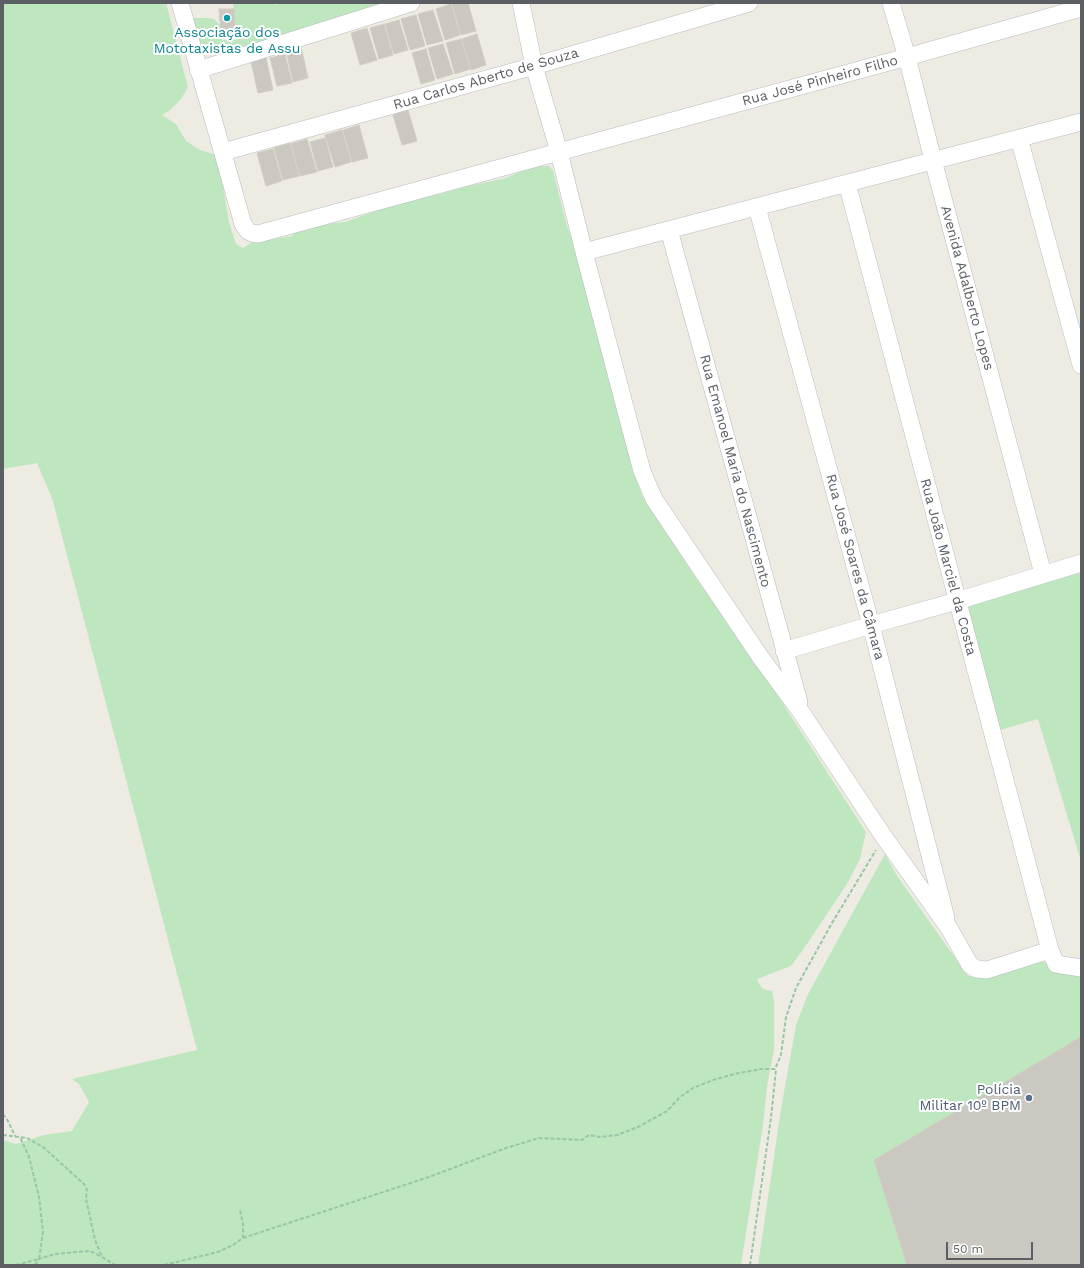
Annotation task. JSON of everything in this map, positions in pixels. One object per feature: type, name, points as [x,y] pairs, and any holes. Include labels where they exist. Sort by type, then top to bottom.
[{"type":"street","name":"Rua José Pinheiro Filho","points":[[180,3],[243,224],[248,231],[258,234],[1081,8]]},
{"type":"street","points":[[198,70],[411,3]]},
{"type":"street","points":[[521,3],[534,66],[559,152],[642,470],[654,499],[761,658],[801,712],[884,837],[949,928],[970,965],[977,969],[986,970],[1050,950],[1056,964],[1081,968]]},
{"type":"street","name":"Rua Carlos Aberto de Souza","points":[[223,152],[534,66],[749,3]]},
{"type":"street","name":"Avenida Adalberto Lopes","points":[[891,3],[907,57],[1043,574]]},
{"type":"street","points":[[584,252],[1081,122]]},
{"type":"street","points":[[1019,138],[1081,365]]},
{"type":"street","name":"Rua João Marciel da Costa","points":[[847,183],[1050,950]]},
{"type":"street","name":"Rua José Soares da Câmara","points":[[757,207],[871,625],[949,928]]},
{"type":"street","name":"Rua Emanoel Maria do Nascimento","points":[[669,230],[801,712]]},
{"type":"street","points":[[784,651],[957,601],[1081,563]]},
{"type":"path","points":[[750,1265],[777,1065],[781,1055],[786,1017],[796,988],[832,923],[884,837]]},
{"type":"path","points":[[164,1265],[218,1252],[233,1245],[242,1238],[429,1177],[506,1148],[539,1138],[582,1140],[589,1135],[600,1137],[617,1135],[638,1127],[667,1111],[680,1097],[693,1088],[734,1074],[761,1069],[775,1069],[777,1065]]},
{"type":"path","points":[[3,1114],[15,1136]]},
{"type":"path","points":[[3,1135],[27,1138],[43,1146],[84,1184],[87,1190],[86,1199],[90,1225],[102,1257]]},
{"type":"path","points":[[20,1137],[29,1157],[39,1197],[43,1232],[39,1259],[35,1265]]},
{"type":"path","points":[[240,1210],[243,1224],[242,1238]]},
{"type":"path","points":[[16,1265],[55,1254],[88,1251],[95,1253],[111,1264],[115,1265]]},
{"type":"green space","points":[[3,3],[166,3],[188,87],[181,99],[170,110],[162,115],[176,124],[186,141],[198,149],[216,155],[229,222],[236,244],[243,248],[253,242],[292,236],[295,231],[326,224],[345,222],[424,194],[440,194],[506,178],[534,166],[549,166],[553,171],[567,226],[582,267],[633,469],[642,496],[698,581],[763,673],[866,832],[860,859],[847,884],[791,966],[757,979],[763,989],[772,991],[774,1001],[774,1050],[767,1086],[763,1125],[741,1265],[3,1265],[3,1140],[16,1144],[44,1135],[72,1131],[89,1102],[79,1084],[72,1079],[197,1050],[52,498],[37,463],[3,469]]},
{"type":"green space","points":[[233,3],[274,3],[275,5],[280,3],[400,3],[218,54],[207,54],[200,51],[192,18],[214,19],[221,26],[222,40],[236,40]]},
{"type":"green space","points":[[1081,569],[1081,861],[1038,719],[1000,730],[967,605]]},
{"type":"green space","points":[[885,854],[897,876],[968,976],[983,977],[1028,966],[1041,961],[1052,966],[1081,974],[1081,1246],[959,1265],[758,1265],[781,1109],[796,1025],[808,994]]},
{"type":"building","points":[[468,3],[476,31],[461,35],[452,4]]},
{"type":"building","points":[[451,4],[460,35],[445,40],[436,9]]},
{"type":"building","name":"Associação dos Mototaxistas de Assu","points":[[219,9],[234,9],[236,36],[221,34]]},
{"type":"building","points":[[433,10],[443,41],[427,45],[418,14]]},
{"type":"building","points":[[416,15],[425,46],[410,50],[401,19]]},
{"type":"building","points":[[399,20],[408,50],[394,54],[385,24]]},
{"type":"building","points":[[384,24],[393,55],[379,59],[370,28]]},
{"type":"building","points":[[367,28],[377,60],[360,65],[351,33]]},
{"type":"building","points":[[477,34],[486,65],[471,70],[462,39]]},
{"type":"building","points":[[461,39],[470,69],[455,74],[446,43]]},
{"type":"building","points":[[443,44],[453,74],[437,79],[428,48]]},
{"type":"building","points":[[301,47],[308,78],[293,82],[286,50]]},
{"type":"building","points":[[426,49],[435,80],[421,84],[412,53]]},
{"type":"building","points":[[285,54],[292,83],[277,86],[270,58]]},
{"type":"building","points":[[266,58],[273,90],[258,93],[251,62]]},
{"type":"building","points":[[408,110],[417,141],[402,145],[393,115]]},
{"type":"building","points":[[359,125],[368,158],[352,162],[343,130]]},
{"type":"building","points":[[342,130],[351,162],[335,167],[325,135]]},
{"type":"building","points":[[325,138],[333,167],[318,171],[310,142]]},
{"type":"building","points":[[307,139],[317,172],[300,176],[291,144]]},
{"type":"building","points":[[290,143],[299,176],[283,180],[274,148]]},
{"type":"building","points":[[273,149],[282,181],[266,186],[257,153]]},
{"type":"building","name":"Polícia Militar 10º BPM","points":[[1081,1037],[1081,1265],[907,1265],[874,1160]]},
{"type":"place","name":"Associação dos Mototaxistas de Assu","points":[[227,18]]},
{"type":"place","name":"Polícia Militar 10º BPM","points":[[1029,1098]]}]
